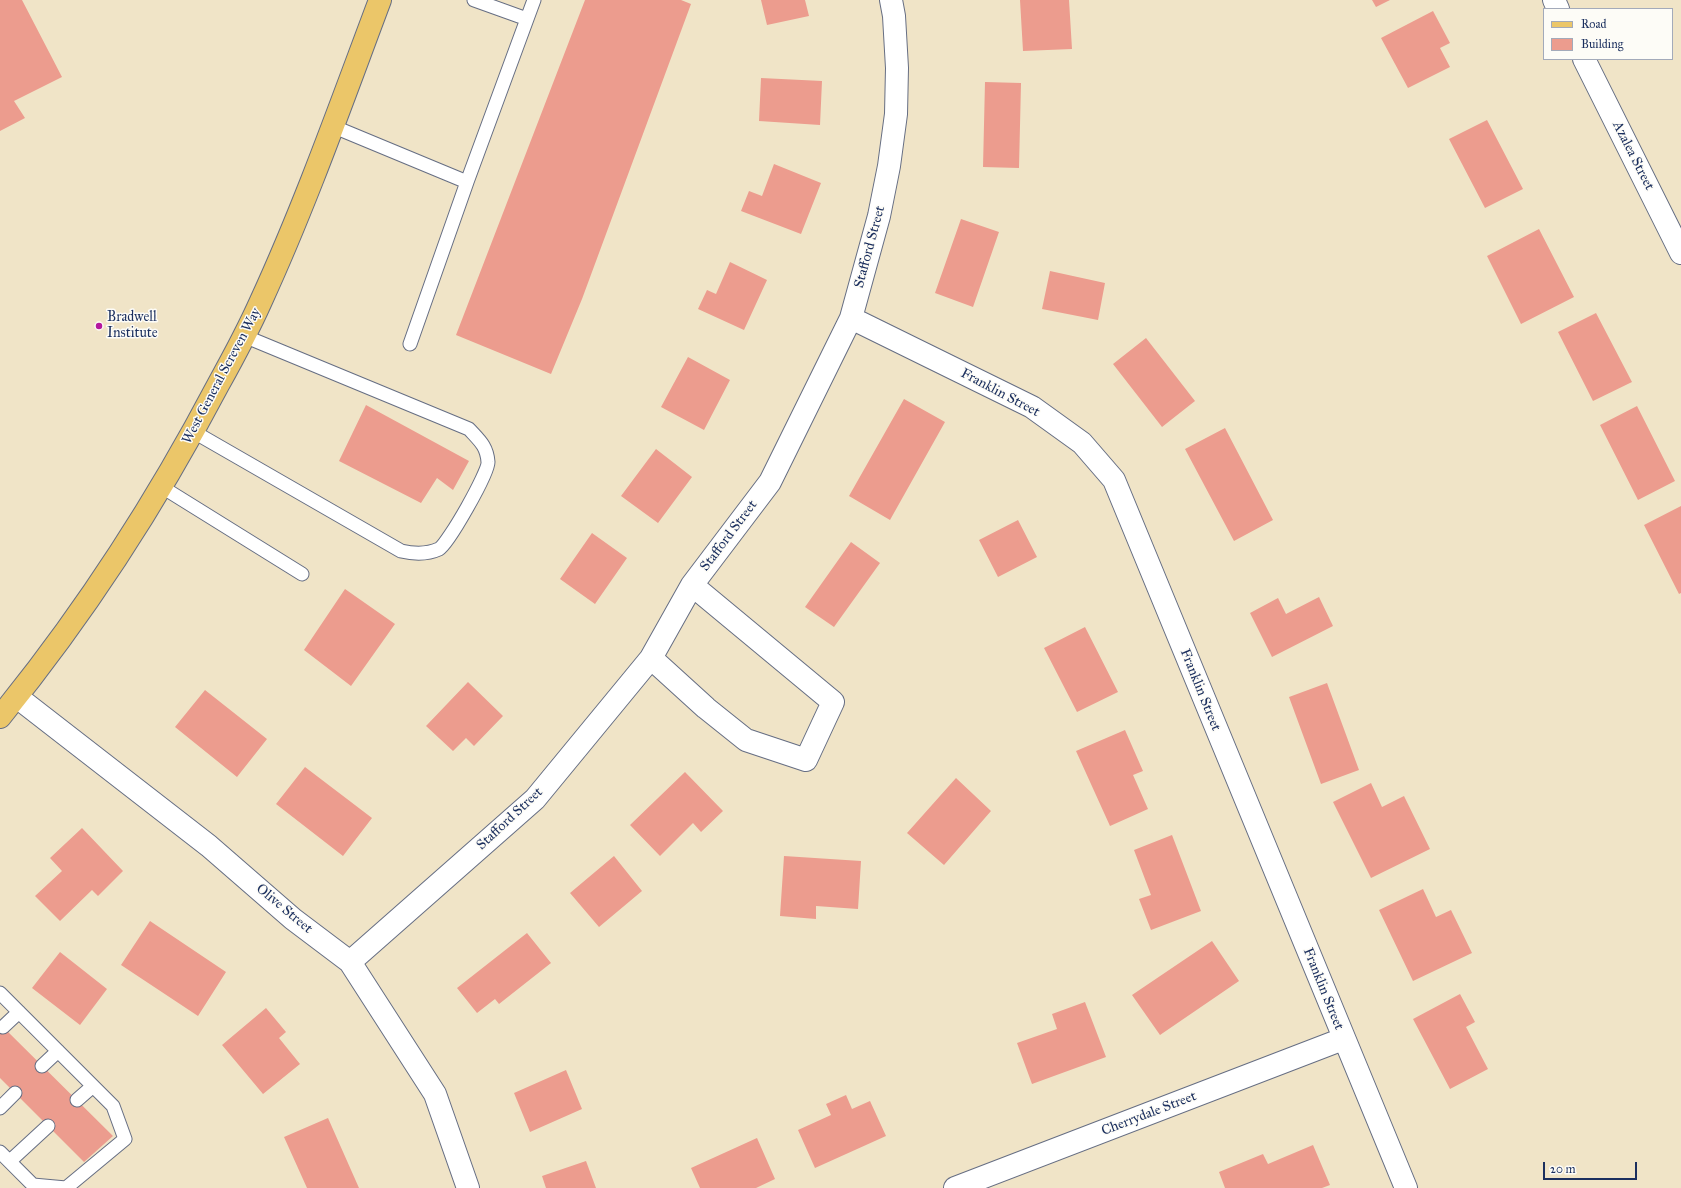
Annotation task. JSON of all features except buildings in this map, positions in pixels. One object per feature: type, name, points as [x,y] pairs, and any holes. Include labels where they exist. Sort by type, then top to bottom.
[{"type":"main road","name":"West General Screven Way","points":[[0,717],[17,697],[78,615],[124,547],[162,487],[194,432],[261,303],[287,242],[380,0]]},
{"type":"street","name":"Stafford Street","points":[[350,962],[535,798],[651,658],[692,585],[770,482],[851,318],[879,216],[890,166],[896,114],[897,68],[894,16],[891,0]]},
{"type":"street","name":"Azalea Street","points":[[1584,60],[1681,253]]},
{"type":"street","name":"Franklin Street","points":[[851,318],[1032,407],[1082,443],[1114,480],[1343,1039],[1406,1188]]},
{"type":"street","points":[[651,658],[706,708],[746,740],[806,760],[833,702],[692,585]]},
{"type":"street","name":"Olive Street","points":[[17,697],[209,846],[293,918],[350,962],[435,1094],[468,1188]]},
{"type":"street","name":"Cherrydale Street","points":[[955,1188],[1343,1039]]},
{"type":"lane","points":[[474,0],[527,20]]},
{"type":"lane","points":[[410,344],[534,0]]},
{"type":"lane","points":[[332,126],[468,182]]},
{"type":"lane","points":[[194,432],[401,551],[419,554],[440,548],[465,514],[488,464],[484,444],[469,429],[244,336]]},
{"type":"lane","points":[[162,487],[302,574]]},
{"type":"lane","points":[[0,993],[113,1106],[125,1139],[66,1188],[33,1186],[0,1152]]},
{"type":"lane","points":[[3,1027],[19,1012]]},
{"type":"lane","points":[[42,1066],[58,1051]]},
{"type":"lane","points":[[77,1100],[93,1086]]},
{"type":"lane","points":[[0,1108],[16,1093]]},
{"type":"lane","points":[[10,1162],[48,1126]]},
{"type":"place","name":"Bradwell Institute","points":[[99,326]]}]
